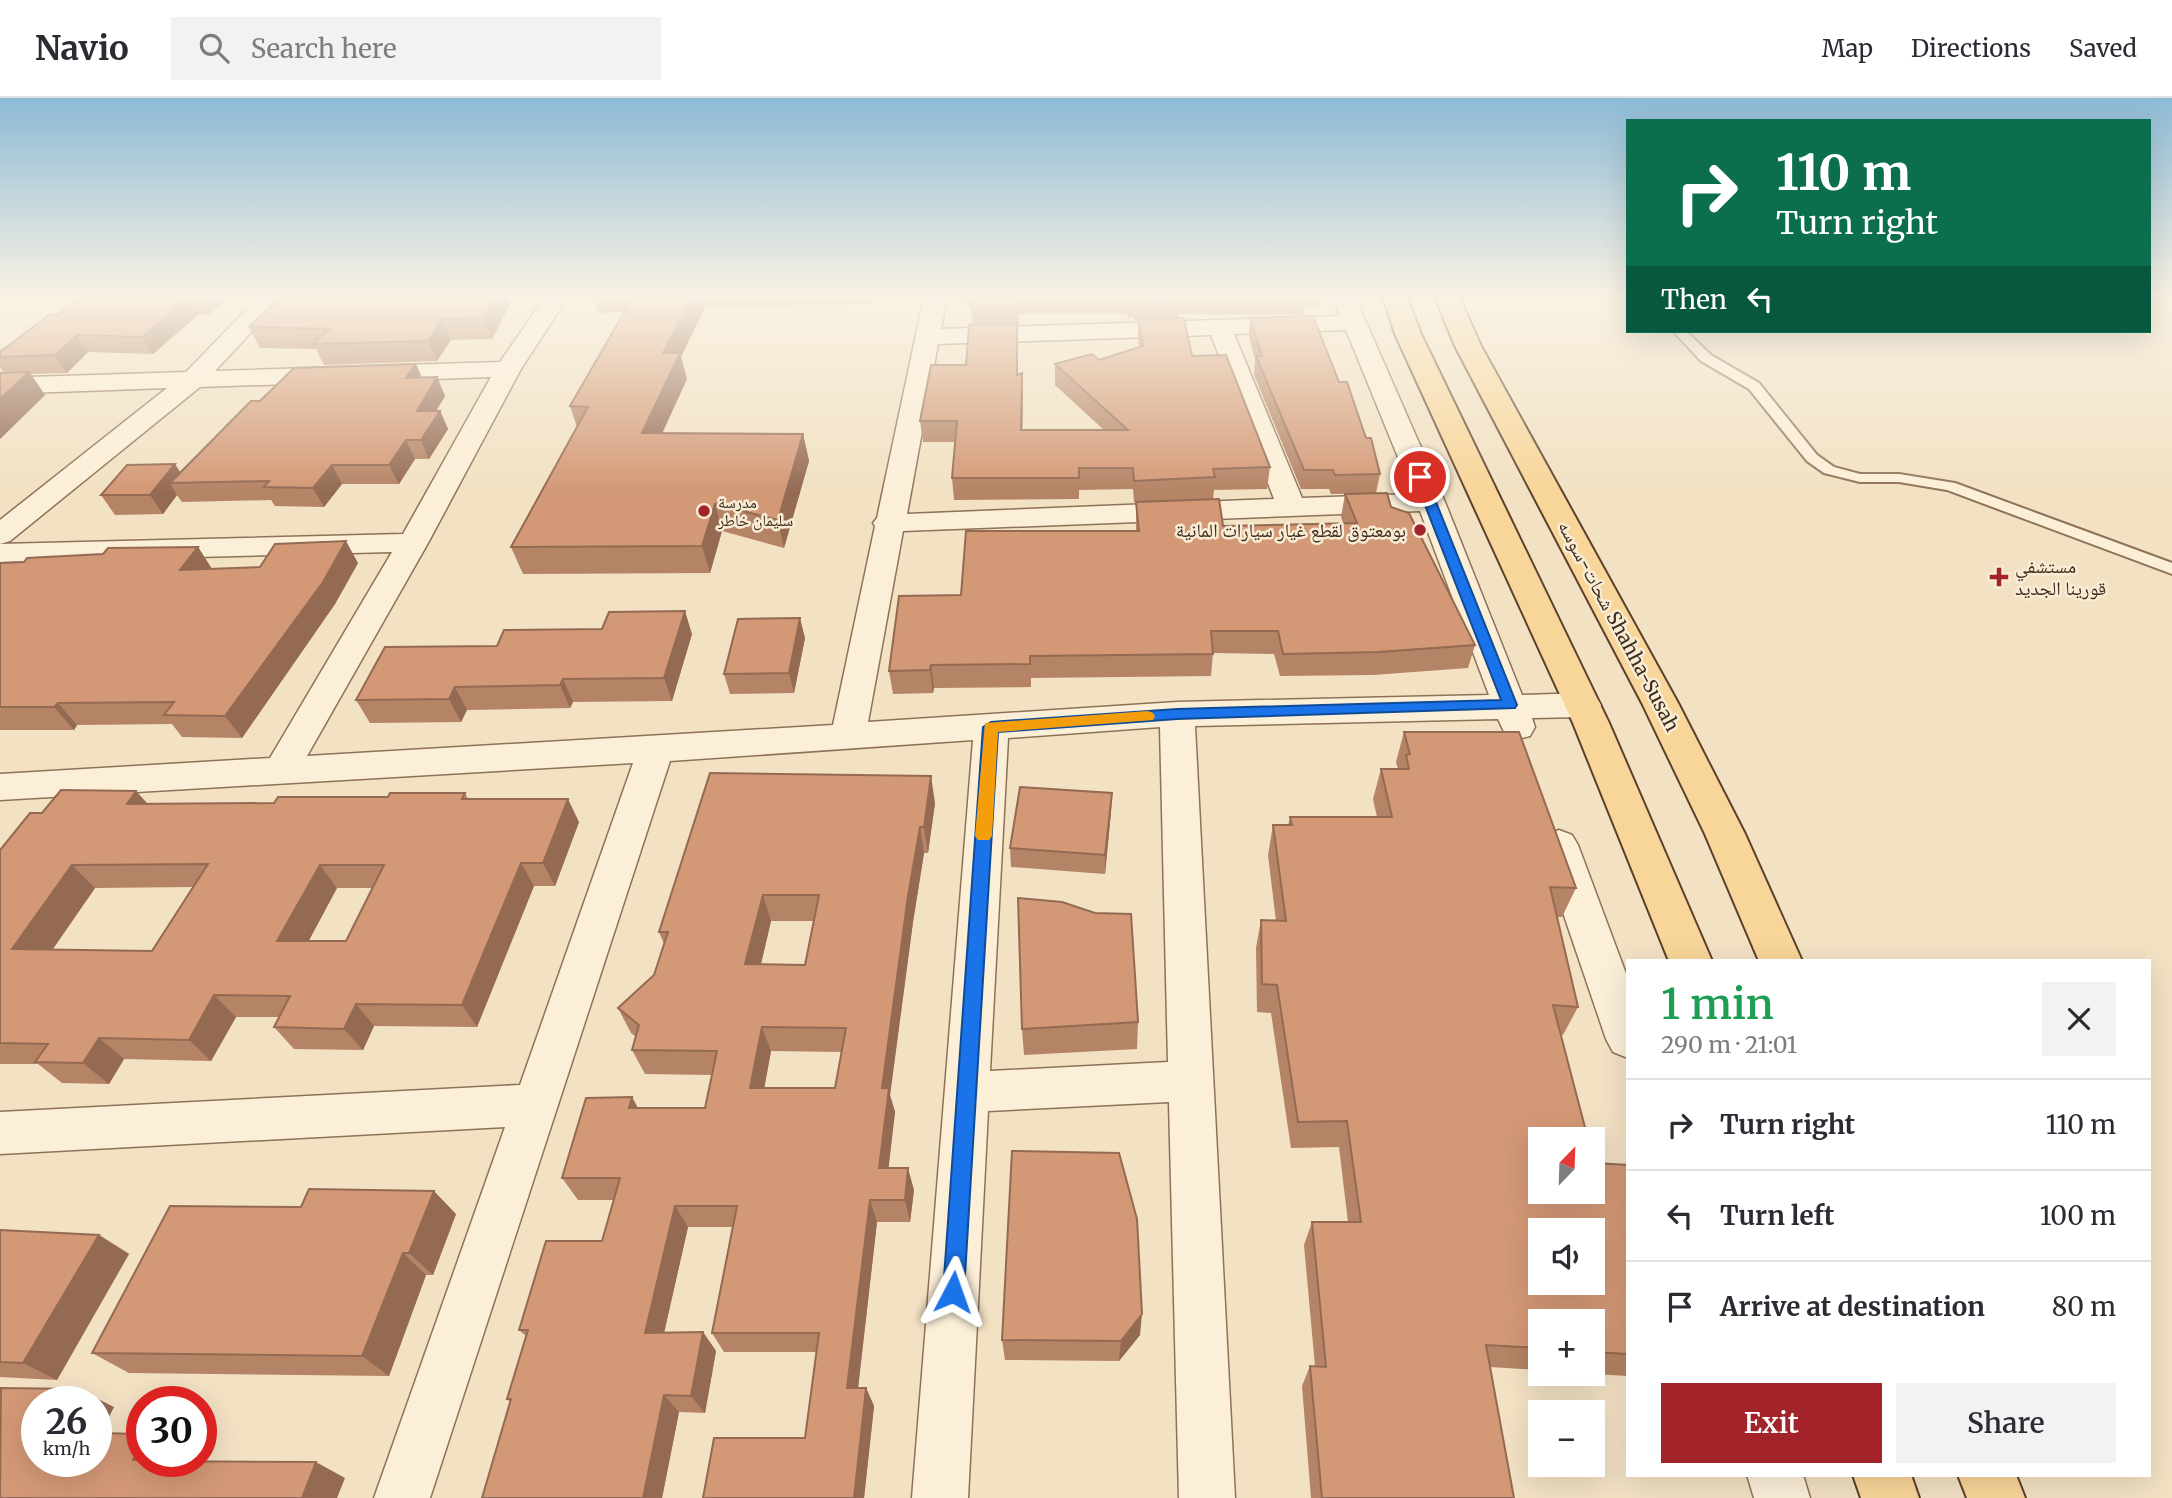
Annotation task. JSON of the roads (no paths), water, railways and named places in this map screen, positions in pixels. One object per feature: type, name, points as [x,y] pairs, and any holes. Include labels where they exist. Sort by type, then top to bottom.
[{"type":"main road","points":[[1421,362],[1584,705],[1648,848],[1690,959]]},
{"type":"main road","name":"شحات-سوسه Shahha-Susah","points":[[1477,362],[1660,703],[1725,834],[1780,959]]},
{"type":"main road","points":[[1883,1477],[1890,1498]]},
{"type":"main road","points":[[1988,1477],[1996,1498]]},
{"type":"street","points":[[0,535],[194,379],[210,362]]},
{"type":"street","points":[[280,772],[413,543],[512,362]]},
{"type":"street","points":[[848,737],[888,523],[923,362]]},
{"type":"street","points":[[1234,362],[1292,508]]},
{"type":"street","points":[[1371,362],[1431,502],[1528,756]]},
{"type":"street","points":[[0,386],[508,369]]},
{"type":"street","points":[[888,523],[1431,502]]},
{"type":"street","points":[[0,553],[413,543]]},
{"type":"street","points":[[0,787],[656,749],[1177,714],[1584,705]]},
{"type":"street","points":[[1177,714],[1207,1498]]},
{"type":"street","points":[[940,1498],[991,727]]},
{"type":"street","points":[[402,1498],[656,749]]},
{"type":"street","points":[[1551,821],[1626,1033]]},
{"type":"street","points":[[967,1092],[1192,1081]]},
{"type":"street","points":[[0,1133],[536,1105]]},
{"type":"street","points":[[1776,1477],[1782,1498]]},
{"type":"lane","points":[[1714,362],[1755,386],[1812,458],[1829,470],[1860,478],[1899,478],[1950,486],[2172,569]]},
{"type":"place","name":"مدرسة سليمان خاطر","points":[[704,511]]},
{"type":"place","name":"بومعتوق لقطع غيار سيارات المانية","points":[[1420,530]]},
{"type":"place","name":"مستشفي قورينا الجديد","points":[[1999,577]]}]
